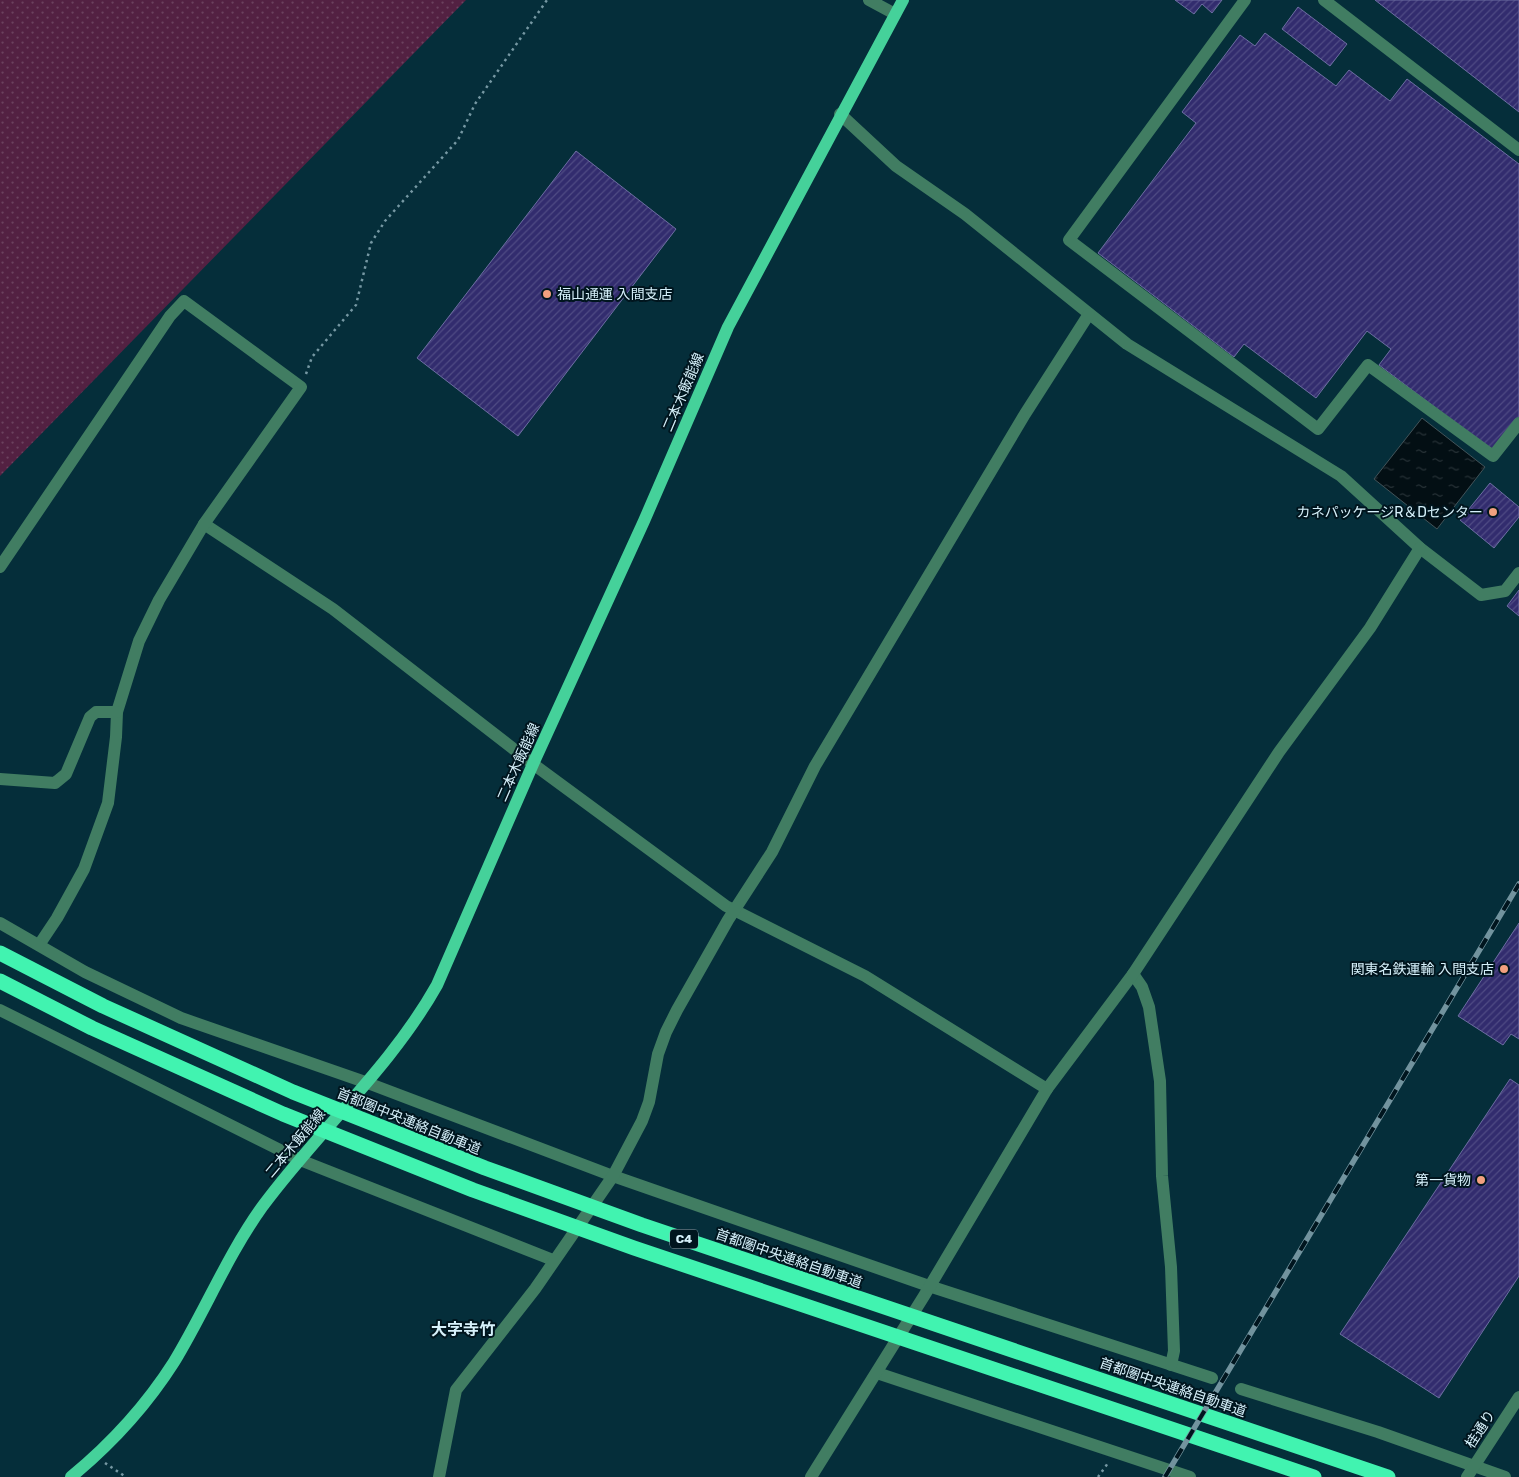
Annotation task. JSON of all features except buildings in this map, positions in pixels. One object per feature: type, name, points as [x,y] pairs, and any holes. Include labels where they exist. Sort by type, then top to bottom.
[{"type":"highway","name":"首都圏中央連絡自動車道","points":[[0,953],[103,1006],[293,1092],[485,1168],[652,1228],[1388,1477]]},
{"type":"highway","name":"C4","points":[[0,981],[92,1028],[283,1114],[473,1190],[634,1248],[1314,1477]]},
{"type":"main road","name":"二本木飯能線","points":[[71,1477],[96,1456],[140,1409],[173,1362],[252,1222],[302,1157],[409,1028],[437,984],[533,764],[625,564],[728,327],[840,114],[903,0]]},
{"type":"street","points":[[869,0],[895,14]]},
{"type":"street","points":[[1245,0],[1069,240],[1318,429],[1368,365],[1493,456],[1519,422]]},
{"type":"street","points":[[1324,0],[1519,150]]},
{"type":"street","points":[[840,114],[896,166],[965,214],[1127,344],[1192,386],[1341,476],[1420,548],[1481,595],[1505,591],[1519,573]]},
{"type":"street","points":[[0,567],[170,316],[184,301],[301,387],[204,524],[159,600],[139,641],[117,712],[108,803],[84,869],[57,918],[39,945]]},
{"type":"street","points":[[439,1477],[456,1390],[535,1289],[610,1181],[642,1122],[666,1032],[728,920],[736,911],[772,852],[815,766],[1025,414],[1089,314]]},
{"type":"street","points":[[204,524],[333,608],[533,764],[700,887],[736,911],[865,976],[1047,1090]]},
{"type":"street","points":[[811,1477],[880,1367],[1047,1090],[1132,974],[1279,752],[1370,628],[1420,548]]},
{"type":"street","points":[[0,779],[55,783],[66,774],[90,717],[96,712],[117,712]]},
{"type":"street","points":[[0,923],[85,972],[180,1018],[365,1082],[610,1181],[926,1291],[1212,1378]]},
{"type":"street","points":[[1132,974],[1142,987],[1149,1007],[1160,1081],[1162,1176],[1172,1277],[1174,1350],[1171,1365]]},
{"type":"street","points":[[1,1011],[302,1157],[556,1257]]},
{"type":"street","points":[[880,1367],[1114,1453],[1190,1477]]},
{"type":"street","points":[[1240,1389],[1378,1432],[1470,1472],[1505,1477]]},
{"type":"street","name":"桂通り","points":[[1470,1472],[1519,1397]]},
{"type":"path","points":[[301,387],[312,357],[356,305],[371,243],[385,220],[458,140],[475,104],[547,0]]},
{"type":"path","points":[[1098,1477],[1114,1453]]},
{"type":"path","points":[[96,1456],[126,1477]]},
{"type":"shaded area","points":[[0,0],[466,0],[0,476]]},
{"type":"water","points":[[1422,418],[1485,467],[1437,529],[1374,479]]},
{"type":"railway","points":[[1165,1477],[1519,884]]},
{"type":"place","name":"福山通運 入間支店","points":[[547,294]]},
{"type":"place","name":"カネパッケージR＆Dセンター","points":[[1493,512]]},
{"type":"place","name":"関東名鉄運輸 入間支店","points":[[1504,969]]},
{"type":"place","name":"第一貨物","points":[[1481,1180]]},
{"type":"district","name":"大字寺竹","points":[[463,1329]]}]
